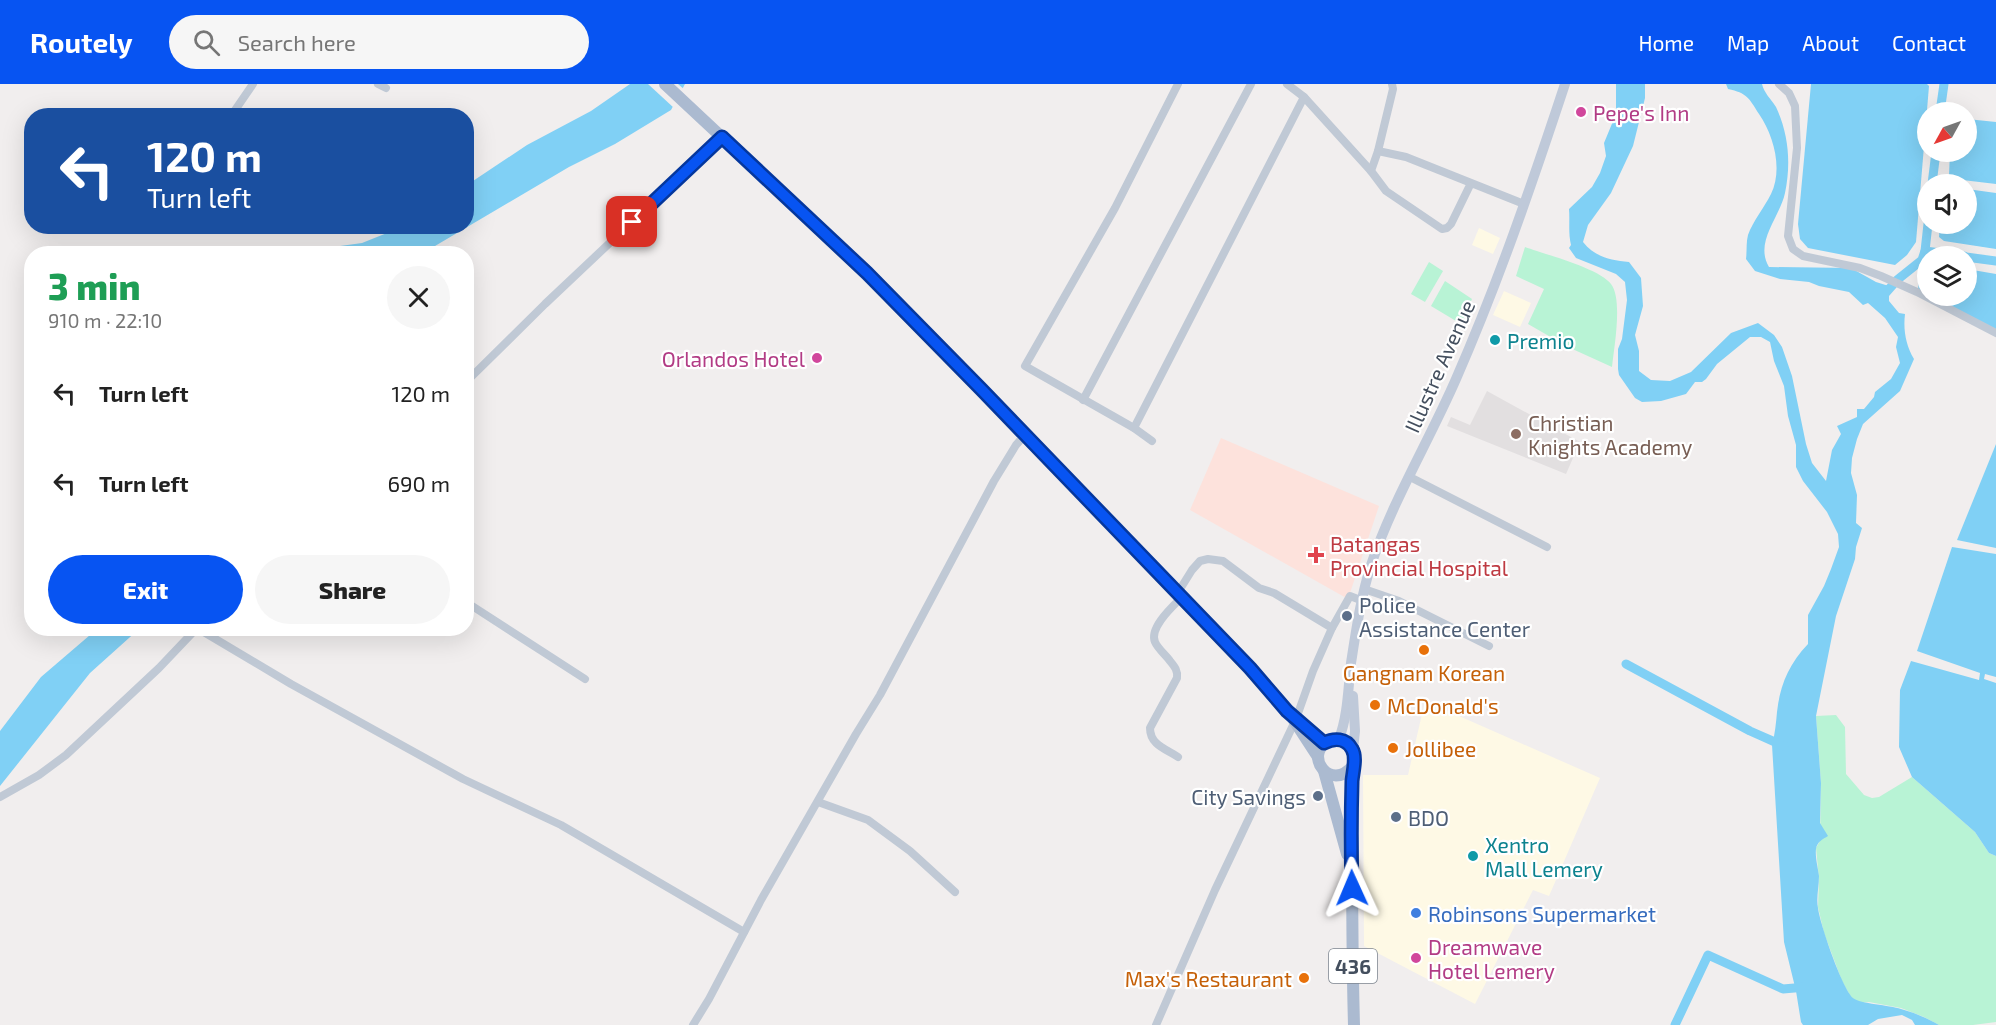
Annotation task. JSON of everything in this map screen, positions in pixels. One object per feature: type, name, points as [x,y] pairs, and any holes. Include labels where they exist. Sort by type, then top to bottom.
[{"type":"main road","points":[[665,84],[867,273],[1026,434],[1258,677],[1293,717],[1324,743]]},
{"type":"main road","name":"Illustre Avenue","points":[[1339,739],[1345,720],[1351,663],[1364,589],[1380,544],[1490,300],[1564,84]]},
{"type":"main road","name":"Illustre Avenue","points":[[1351,663],[1355,731],[1353,749]]},
{"type":"main road","points":[[1293,717],[1318,757]]},
{"type":"main road","points":[[1318,757],[1324,743],[1331,740],[1339,739],[1353,749]]},
{"type":"main road","name":"436","points":[[1353,749],[1355,758],[1352,870],[1354,1025]]},
{"type":"main road","name":"436","points":[[1318,757],[1335,803],[1352,870]]},
{"type":"main road","points":[[1324,771],[1340,776],[1353,766]]},
{"type":"street","points":[[236,108],[253,84]]},
{"type":"street","points":[[1152,441],[1134,428],[1025,366],[1115,208],[1178,84]]},
{"type":"street","points":[[1083,399],[1251,84]]},
{"type":"street","points":[[1287,84],[1304,97],[1371,171],[1386,191],[1442,229],[1451,224],[1471,183]]},
{"type":"street","points":[[1371,171],[1393,89],[1392,84]]},
{"type":"street","points":[[1779,84],[1788,93],[1795,106],[1797,148],[1788,236],[1793,249],[1803,256],[1860,268],[1881,276],[1917,291],[1996,333]]},
{"type":"street","points":[[1134,428],[1304,97]]},
{"type":"street","points":[[474,374],[722,137]]},
{"type":"street","points":[[1378,151],[1406,157],[1524,204]]},
{"type":"street","points":[[693,1025],[710,999],[744,932],[856,734],[880,696],[994,481],[1016,445],[1026,434]]},
{"type":"street","points":[[1410,477],[1546,547]]},
{"type":"street","points":[[1178,757],[1152,741],[1150,736],[1150,728],[1178,678],[1178,674],[1155,641],[1155,636],[1167,611],[1200,561],[1208,559],[1223,561],[1259,588],[1274,593],[1332,628]]},
{"type":"street","points":[[1364,589],[1399,601],[1489,646]]},
{"type":"street","points":[[1156,1025],[1332,628],[1350,596],[1362,601]]},
{"type":"street","points":[[474,607],[585,680]]},
{"type":"street","points":[[0,797],[39,775],[66,755],[159,668],[189,636]]},
{"type":"street","points":[[210,636],[291,684],[463,779],[561,825],[744,932]]},
{"type":"street","points":[[818,802],[868,820],[910,851],[955,892]]},
{"type":"shaded area","points":[[1479,228],[1500,238],[1493,254],[1472,245]]},
{"type":"shaded area","points":[[1504,291],[1531,303],[1520,327],[1493,315]]},
{"type":"shaded area","name":"Christian Knights Academy","points":[[1487,391],[1580,442],[1566,474],[1447,426],[1451,417],[1470,425]]},
{"type":"shaded area","name":"Batangas Provincial Hospital","points":[[1221,438],[1379,506],[1348,599],[1190,510]]},
{"type":"shaded area","name":"Xentro Mall Lemery","points":[[1425,701],[1600,778],[1549,896],[1533,890],[1475,1004],[1364,946],[1363,775],[1408,775]]},
{"type":"green space","points":[[1525,247],[1584,267],[1605,278],[1611,284],[1615,291],[1617,312],[1612,367],[1568,347],[1528,324],[1544,289],[1516,276]]},
{"type":"green space","points":[[1429,262],[1443,271],[1425,302],[1411,294]]},
{"type":"green space","points":[[1445,281],[1472,299],[1461,324],[1431,306]]},
{"type":"green space","points":[[1836,715],[1845,727],[1846,774],[1864,795],[1872,798],[1879,797],[1912,777],[1975,832],[1989,853],[1996,856],[1996,1022],[1939,1025],[1901,1008],[1869,1002],[1860,1003],[1851,997],[1842,981],[1824,933],[1818,907],[1819,879],[1816,848],[1820,841],[1821,783],[1816,716]]},
{"type":"water","points":[[630,84],[685,84],[671,110],[474,223],[474,180],[527,145],[591,111]]},
{"type":"water","points":[[1616,84],[1645,84],[1645,98],[1633,146],[1611,193],[1588,225],[1583,242],[1603,257],[1629,262],[1641,278],[1643,306],[1635,335],[1639,351],[1639,371],[1651,380],[1670,381],[1691,372],[1731,333],[1758,323],[1774,335],[1782,347],[1792,376],[1812,463],[1826,481],[1832,450],[1841,434],[1837,426],[1857,417],[1857,409],[1864,409],[1874,397],[1875,392],[1891,379],[1900,363],[1896,347],[1898,337],[1885,318],[1868,303],[1863,305],[1849,292],[1809,282],[1780,279],[1755,271],[1746,259],[1748,235],[1775,184],[1775,153],[1769,132],[1756,108],[1747,97],[1728,89],[1726,84],[1762,84],[1776,107],[1784,128],[1788,150],[1787,182],[1782,202],[1764,248],[1769,267],[1851,268],[1876,282],[1892,287],[1889,301],[1899,313],[1905,314],[1906,338],[1914,359],[1900,391],[1863,424],[1852,458],[1851,473],[1857,495],[1856,523],[1862,528],[1855,559],[1836,616],[1816,716],[1821,783],[1820,823],[1828,836],[1819,843],[1816,849],[1819,876],[1817,904],[1832,955],[1843,982],[1853,998],[1906,1011],[1939,1025],[1915,1025],[1912,1020],[1902,1015],[1878,1019],[1868,1025],[1803,1025],[1801,1022],[1784,942],[1772,745],[1783,684],[1796,659],[1808,644],[1808,615],[1831,569],[1839,547],[1838,534],[1827,512],[1803,481],[1796,467],[1796,445],[1788,416],[1784,386],[1774,361],[1770,342],[1761,337],[1750,337],[1717,364],[1706,379],[1702,382],[1695,382],[1686,394],[1661,401],[1642,402],[1635,398],[1619,375],[1618,349],[1622,339],[1627,300],[1625,282],[1616,274],[1576,258],[1569,248],[1571,245],[1569,209],[1592,187],[1600,173],[1606,156],[1604,143],[1616,114]]},
{"type":"water","points":[[1811,84],[1927,84],[1929,86],[1928,102],[1917,102],[1917,162],[1923,162],[1922,174],[1917,174],[1916,242],[1907,255],[1895,265],[1808,248],[1800,239],[1798,224]]},
{"type":"water","points":[[1977,120],[1996,122],[1996,184],[1977,182],[1977,174],[1949,174],[1950,162],[1977,162]]},
{"type":"water","points":[[1977,190],[1996,193],[1996,249],[1944,241],[1939,237],[1939,234],[1977,234]]},
{"type":"water","points":[[384,234],[455,234],[435,246],[340,246],[362,243]]},
{"type":"water","points":[[1977,271],[1996,274],[1996,331],[1947,306],[1977,306]]},
{"type":"water","points":[[1996,444],[1996,548],[1957,540]]},
{"type":"water","points":[[1952,547],[1996,554],[1996,677],[1985,674],[1984,679],[1996,683],[1996,856],[1989,853],[1975,832],[1912,777],[1899,747],[1900,690],[1911,661],[1979,680],[1980,673],[1917,651]]},
{"type":"water","points":[[89,636],[131,636],[90,673],[0,786],[0,731],[41,677]]},
{"type":"pier","points":[[648,84],[678,84],[685,90],[674,108]]},
{"type":"waterway","points":[[1941,102],[1944,84]]},
{"type":"waterway","points":[[1933,174],[1935,162]]},
{"type":"waterway","points":[[1883,296],[1897,280],[1922,260],[1927,234]]},
{"type":"waterway","points":[[1977,258],[1996,261]]},
{"type":"waterway","points":[[1626,664],[1750,731],[1784,746]]},
{"type":"waterway","points":[[1675,1025],[1708,955],[1783,989],[1806,987]]},
{"type":"place","name":"Pepe's Inn","points":[[1581,112]]},
{"type":"place","name":"Premio","points":[[1495,340]]},
{"type":"place","name":"Orlandos Hotel","points":[[817,358]]},
{"type":"place","name":"Christian Knights Academy","points":[[1516,434]]},
{"type":"place","name":"Batangas Provincial Hospital","points":[[1316,555]]},
{"type":"place","name":"Police Assistance Center","points":[[1347,616]]},
{"type":"place","name":"Gangnam Korean","points":[[1424,650]]},
{"type":"place","name":"McDonald's","points":[[1375,705]]},
{"type":"place","name":"Jollibee","points":[[1393,748]]},
{"type":"place","name":"City Savings","points":[[1318,796]]},
{"type":"place","name":"BDO","points":[[1396,817]]},
{"type":"place","name":"Xentro Mall Lemery","points":[[1473,856]]},
{"type":"place","name":"Robinsons Supermarket","points":[[1416,913]]},
{"type":"place","name":"Dreamwave Hotel Lemery","points":[[1416,958]]},
{"type":"place","name":"Max's Restaurant","points":[[1304,978]]},
{"type":"route","points":[[632,222],[722,137],[867,273],[1026,434],[1250,668],[1287,711],[1324,743],[1339,739],[1353,749],[1355,758],[1352,781],[1352,888]]}]
